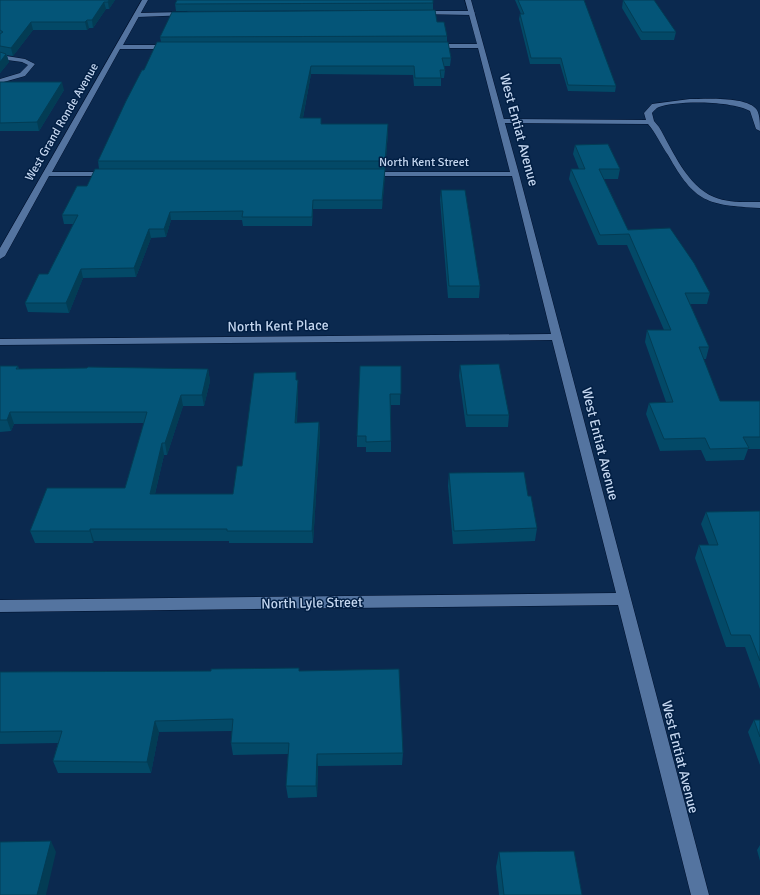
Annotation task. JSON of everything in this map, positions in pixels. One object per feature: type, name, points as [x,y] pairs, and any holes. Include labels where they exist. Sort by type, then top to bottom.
[{"type":"street","name":"West Grand Ronde Avenue","points":[[0,256],[145,0]]},
{"type":"street","name":"West Entiat Avenue","points":[[468,0],[515,174],[700,895]]},
{"type":"street","points":[[416,13],[472,13]]},
{"type":"street","points":[[136,15],[192,14]]},
{"type":"street","points":[[426,46],[481,46]]},
{"type":"street","points":[[119,48],[174,47]]},
{"type":"street","points":[[0,57],[22,60],[32,64],[29,71],[17,77],[0,81]]},
{"type":"street","points":[[760,129],[754,110],[748,106],[738,103],[716,101],[666,103],[653,107],[648,112],[650,122],[655,127],[686,178],[697,191],[710,199],[729,203],[760,205]]},
{"type":"street","points":[[501,121],[650,122]]},
{"type":"street","points":[[46,174],[118,174]]},
{"type":"street","name":"North Kent Street","points":[[356,174],[515,174]]},
{"type":"street","name":"North Kent Place","points":[[0,342],[557,337]]},
{"type":"street","name":"North Lyle Street","points":[[0,606],[624,599]]},
{"type":"building","points":[[0,0],[109,0],[108,2],[104,2],[92,20],[87,20],[85,22],[31,22],[11,48],[0,46],[0,34],[3,32],[0,30]]},
{"type":"building","points":[[177,0],[433,0],[433,3],[175,4]]},
{"type":"building","points":[[518,0],[584,0],[616,86],[568,85],[561,58],[531,58],[520,14],[524,14]]},
{"type":"building","points":[[623,0],[654,0],[676,32],[642,32]]},
{"type":"building","points":[[435,10],[437,22],[444,22],[447,36],[160,37],[172,12]]},
{"type":"building","points":[[157,42],[448,42],[451,58],[442,58],[445,70],[440,70],[441,78],[415,78],[414,66],[311,66],[300,118],[321,118],[321,124],[388,124],[385,161],[98,161],[126,101],[142,70],[144,70]]},
{"type":"building","points":[[0,52],[6,54],[0,62]]},
{"type":"building","points":[[0,82],[62,82],[37,122],[0,123]]},
{"type":"building","points":[[608,144],[620,169],[599,169],[628,230],[670,228],[694,263],[710,293],[685,293],[709,347],[699,347],[720,401],[760,401],[760,437],[743,437],[749,448],[710,449],[705,438],[664,439],[649,403],[673,402],[647,330],[671,330],[629,234],[600,235],[571,169],[585,169],[575,145]]},
{"type":"building","points":[[95,169],[385,169],[382,200],[313,200],[312,217],[242,217],[243,211],[170,212],[164,229],[149,229],[134,268],[81,269],[66,303],[25,303],[39,274],[48,274],[78,215],[62,215],[77,186],[87,186]]},
{"type":"building","points":[[441,190],[465,190],[480,286],[449,286]]},
{"type":"building","points":[[499,364],[509,415],[467,415],[460,365]]},
{"type":"building","points":[[0,366],[18,366],[16,369],[88,367],[208,369],[202,395],[181,395],[165,443],[162,443],[150,494],[233,494],[237,466],[242,466],[254,373],[296,372],[296,380],[298,380],[295,423],[319,422],[312,531],[227,531],[227,529],[90,529],[90,531],[30,531],[47,488],[125,488],[147,412],[10,412],[7,420],[0,420]]},
{"type":"building","points":[[360,366],[401,366],[401,394],[390,394],[391,441],[366,442],[366,436],[357,436]]},
{"type":"building","points":[[524,472],[528,496],[531,496],[537,528],[454,531],[449,473]]},
{"type":"building","points":[[760,511],[760,661],[750,635],[731,635],[699,545],[718,545],[706,512]]},
{"type":"building","points":[[299,668],[299,671],[399,669],[403,753],[317,754],[316,786],[286,786],[289,743],[231,743],[233,719],[155,721],[147,762],[53,761],[62,731],[0,732],[0,672],[211,671],[211,669]]},
{"type":"building","points":[[754,720],[760,720],[760,737]]},
{"type":"building","points":[[51,841],[37,895],[0,895],[0,842]]},
{"type":"building","points":[[574,851],[582,895],[504,895],[499,852]]}]
